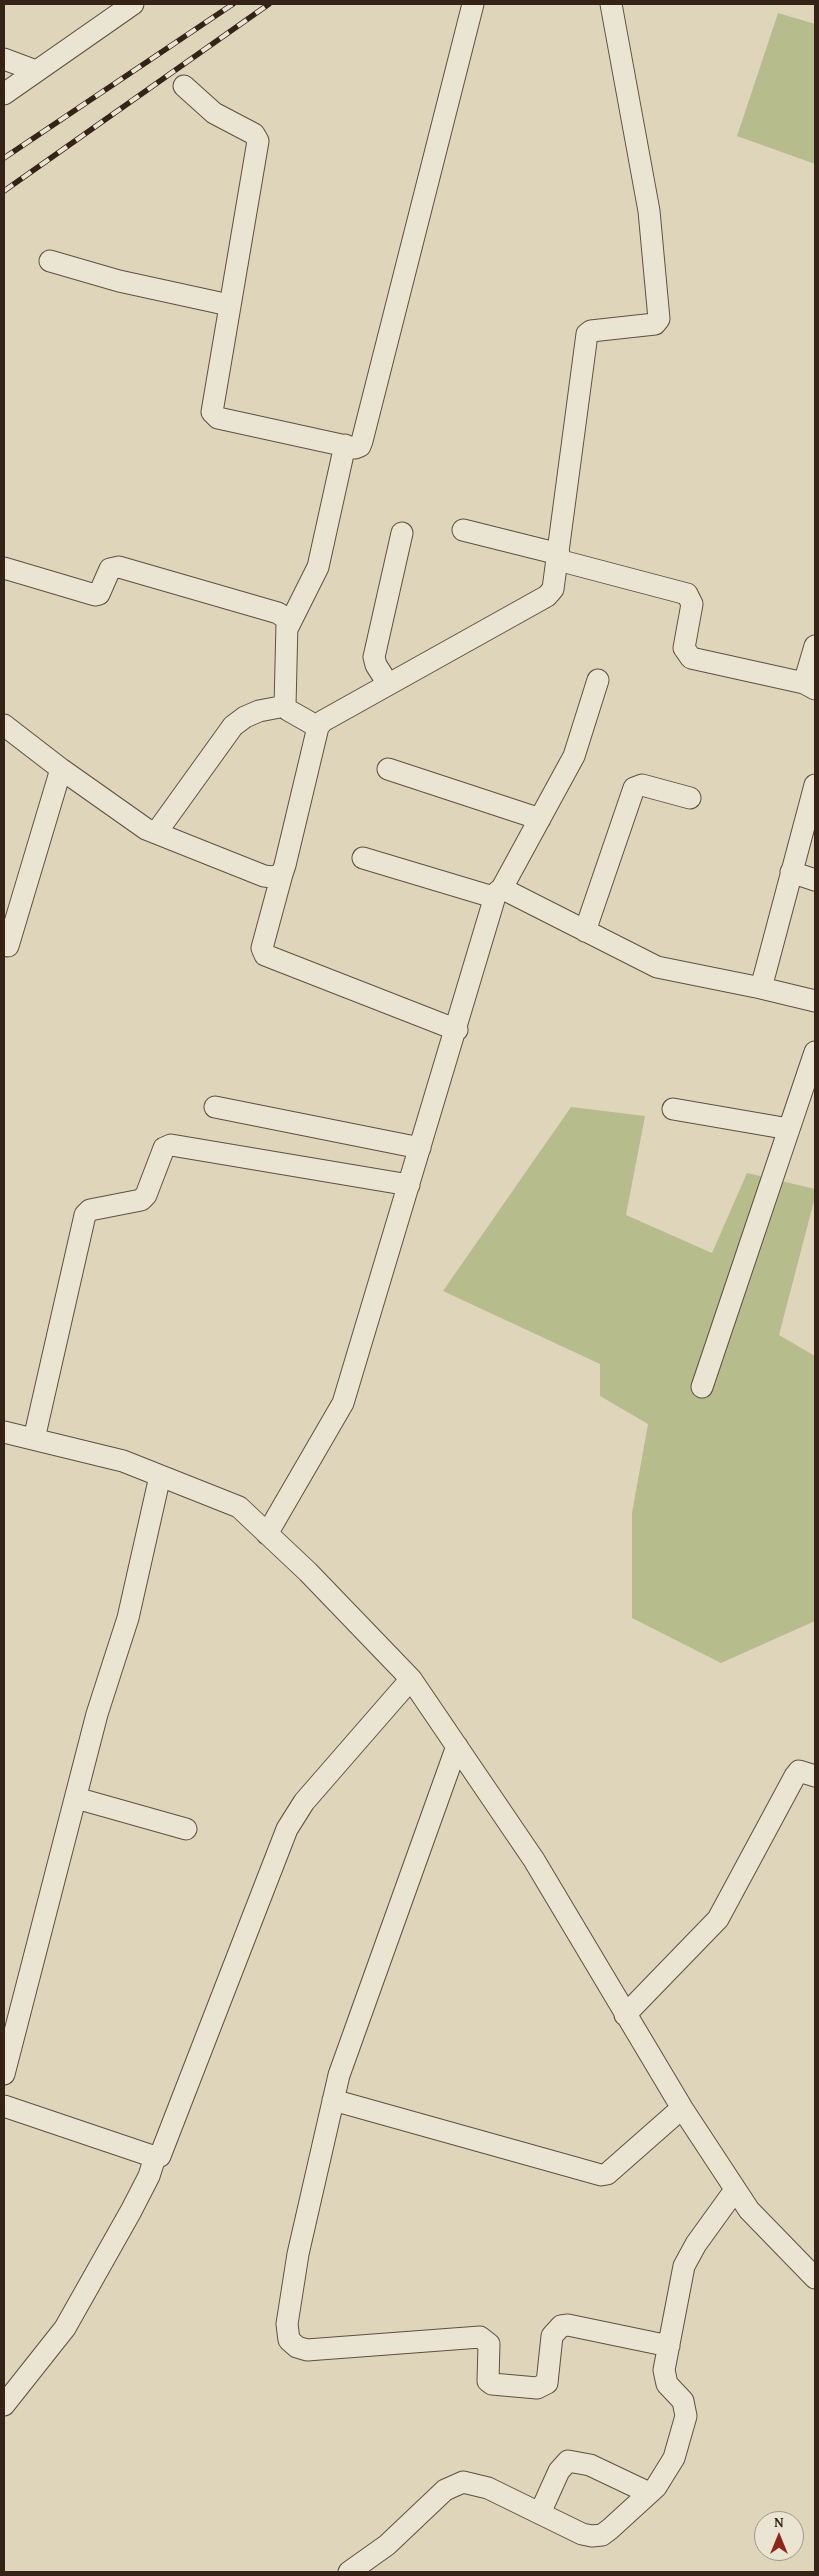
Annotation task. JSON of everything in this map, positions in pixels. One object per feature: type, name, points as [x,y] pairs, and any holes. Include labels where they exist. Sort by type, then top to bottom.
[{"type":"street","points":[[4,94],[130,4]]},
{"type":"street","points":[[184,86],[214,113],[254,134],[258,141],[211,406],[214,416],[355,448],[360,446],[362,441],[473,4]]},
{"type":"street","points":[[456,1030],[265,954],[262,948],[318,727],[330,715],[547,596],[553,589],[556,581],[588,334],[591,331],[655,324],[659,319],[649,210],[611,4]]},
{"type":"street","points":[[4,59],[36,71]]},
{"type":"street","points":[[50,261],[119,280],[229,305]]},
{"type":"street","points":[[286,629],[318,567],[345,446]]},
{"type":"street","points":[[463,530],[687,594],[692,604],[684,648],[691,658],[810,686],[815,646]]},
{"type":"street","points":[[388,684],[376,665],[374,657],[402,533]]},
{"type":"street","points":[[4,568],[95,595],[99,594],[110,569],[119,568],[278,613],[285,618],[286,629],[285,706],[288,710],[318,727]]},
{"type":"street","points":[[267,1534],[343,1403],[498,893],[574,756],[598,680]]},
{"type":"street","points":[[156,833],[233,726],[259,711],[285,706]]},
{"type":"street","points":[[4,725],[61,769],[146,829],[264,876],[273,877],[282,874]]},
{"type":"street","points":[[8,946],[61,769]]},
{"type":"street","points":[[388,769],[540,819]]},
{"type":"street","points":[[585,931],[634,788],[642,785],[690,798]]},
{"type":"street","points":[[761,988],[815,785]]},
{"type":"street","points":[[363,858],[498,893],[585,931],[657,967],[815,1001]]},
{"type":"street","points":[[791,872],[815,880]]},
{"type":"street","points":[[702,1388],[815,1052]]},
{"type":"street","points":[[215,1107],[420,1148]]},
{"type":"street","points":[[673,1109],[789,1130]]},
{"type":"street","points":[[34,1440],[85,1214],[90,1210],[141,1200],[146,1195],[164,1148],[171,1145],[410,1185]]},
{"type":"street","points":[[4,1432],[122,1461],[239,1507],[411,1679],[534,1860],[625,2015],[735,2190],[749,2210],[815,2278]]},
{"type":"street","points":[[4,2074],[98,1714],[128,1618],[160,1476]]},
{"type":"street","points":[[4,2106],[155,2157],[160,2156],[286,1829],[304,1802],[411,1679]]},
{"type":"street","points":[[457,1746],[341,2069],[298,2254],[286,2324],[289,2340],[297,2347],[316,2350],[480,2337],[489,2344],[488,2381],[492,2384],[537,2388],[547,2384],[552,2336],[561,2326],[568,2325],[669,2346]]},
{"type":"street","points":[[625,2015],[718,1919],[795,1776],[800,1771],[815,1776]]},
{"type":"street","points":[[76,1798],[186,1829]]},
{"type":"street","points":[[333,2100],[601,2175],[607,2174],[682,2108]]},
{"type":"street","points":[[4,2405],[65,2328],[131,2211],[149,2176],[155,2157]]},
{"type":"street","points":[[350,2572],[388,2545],[446,2490],[463,2482],[488,2488],[582,2534],[602,2535],[649,2493],[666,2474],[674,2458],[686,2416],[683,2401],[667,2384],[665,2378],[675,2303],[684,2266],[696,2244],[735,2190]]},
{"type":"street","points":[[540,2513],[559,2471],[568,2461],[590,2465],[649,2493]]},
{"type":"green space","points":[[778,13],[815,24],[815,164],[737,136]]},
{"type":"green space","points":[[571,1107],[645,1116],[626,1215],[712,1253],[747,1173],[815,1189],[815,1197],[779,1335],[815,1356],[815,1621],[721,1663],[632,1618],[632,1513],[648,1424],[600,1396],[600,1364],[443,1291]]},
{"type":"railway","points":[[4,158],[233,4]]},
{"type":"railway","points":[[4,191],[269,4]]}]
